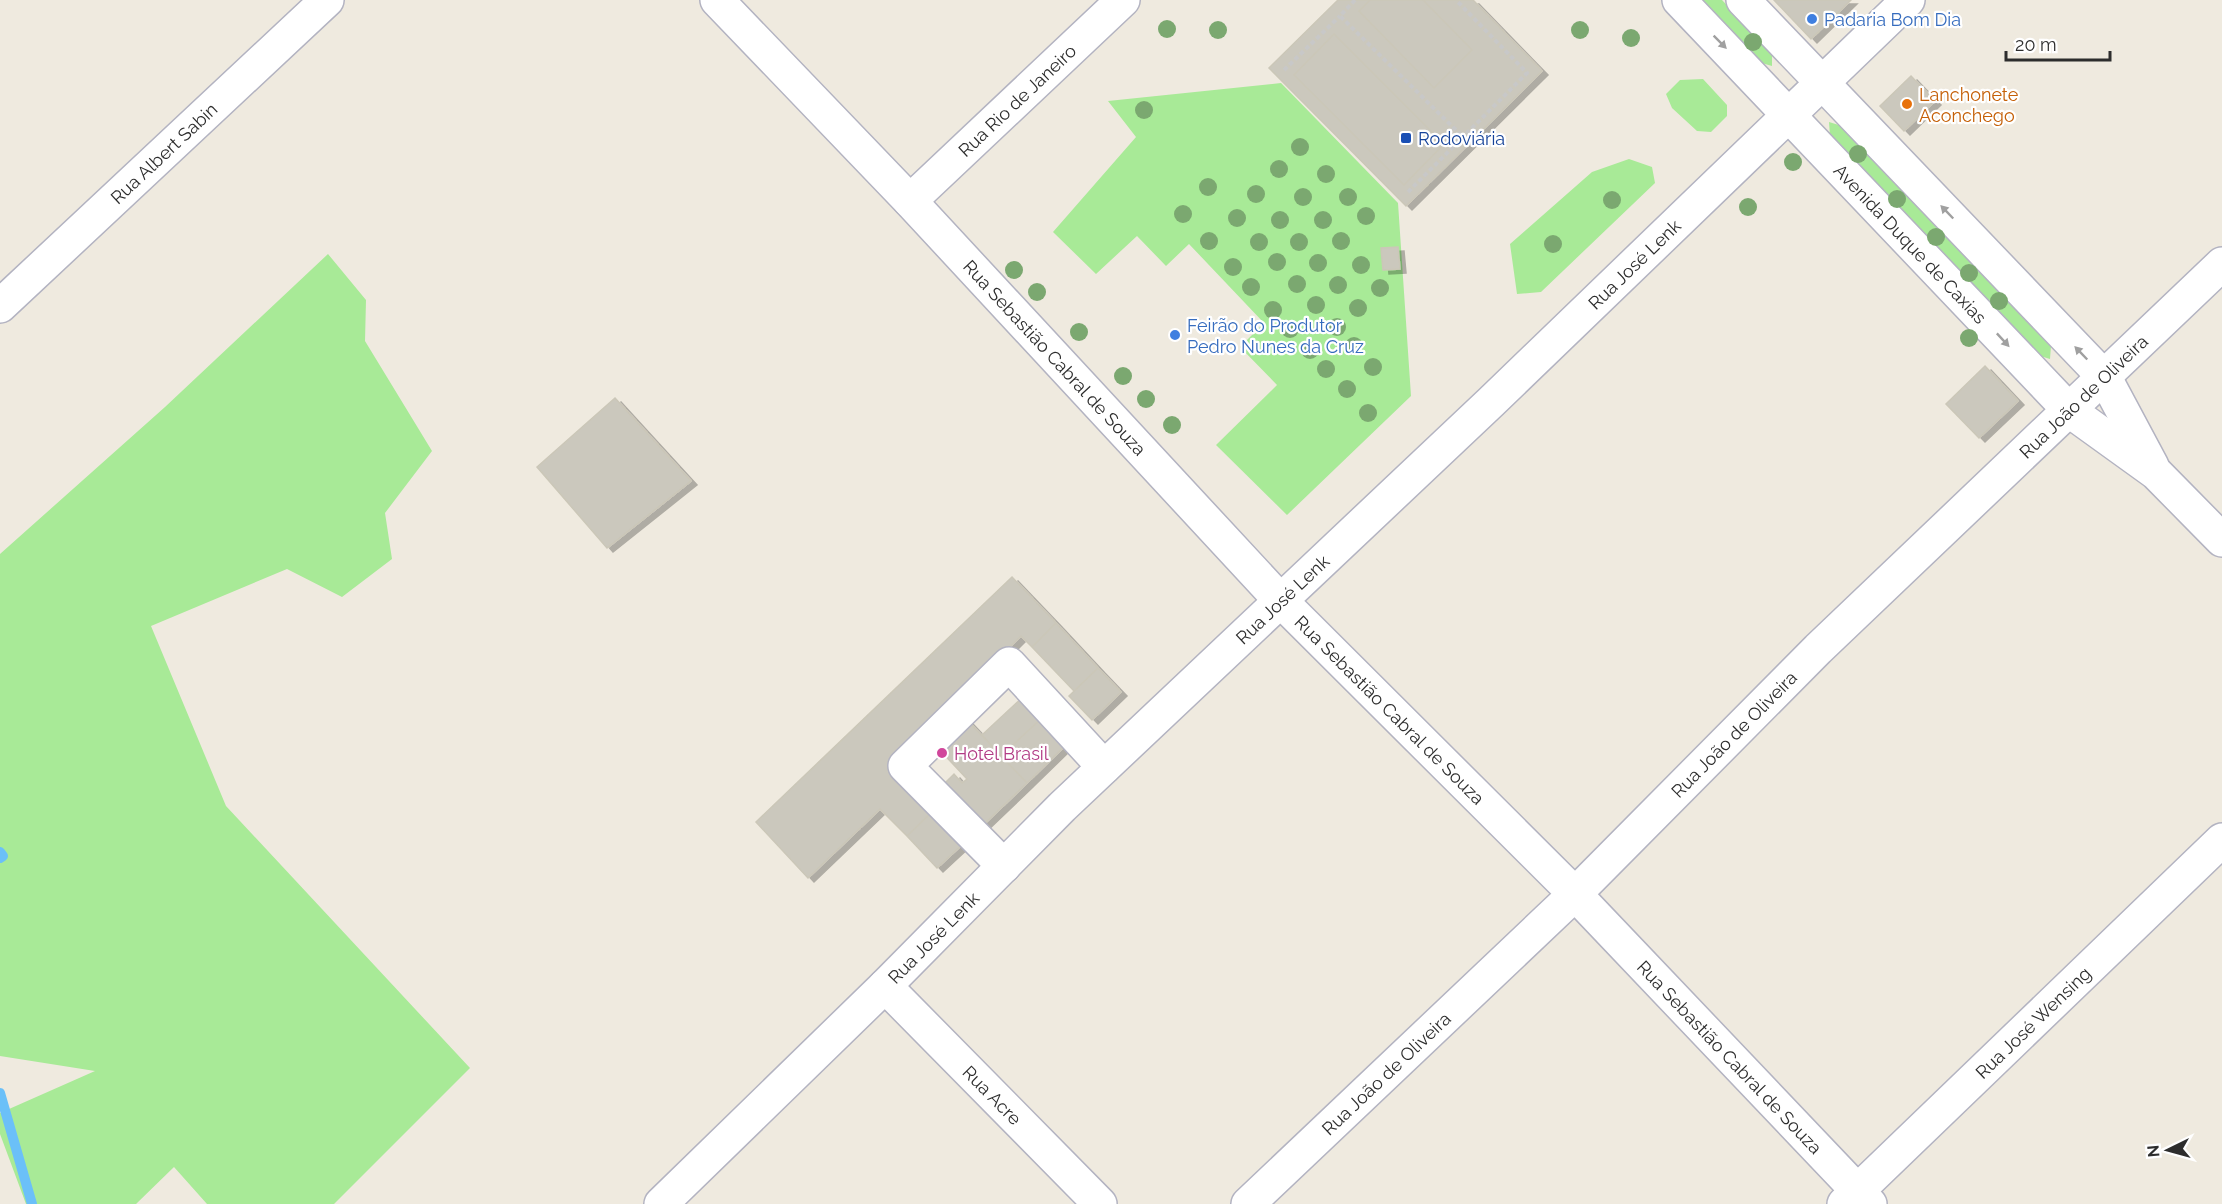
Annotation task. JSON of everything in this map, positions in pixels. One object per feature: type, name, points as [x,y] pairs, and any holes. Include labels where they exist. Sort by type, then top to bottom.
[{"type":"street","name":"Rua Albert Sabin","points":[[0,306],[327,0]]},
{"type":"street","name":"Rua Sebastião Cabral de Souza","points":[[717,0],[910,201],[1280,600],[1575,894],[1857,1200]]},
{"type":"street","name":"Rua Rio de Janeiro","points":[[910,201],[1123,0]]},
{"type":"street","name":"Avenida Duque de Caxias","points":[[1679,0],[2070,411],[2156,473],[2222,540]]},
{"type":"street","name":"Avenida Duque de Caxias","points":[[1743,0],[2105,378],[2156,473]]},
{"type":"street","name":"Rua José Lenk","points":[[661,1204],[885,986],[1104,767],[1491,402],[1908,0]]},
{"type":"street","name":"Rua João de Oliveira","points":[[1248,1204],[1575,894],[1818,650],[2222,264]]},
{"type":"street","points":[[1004,866],[905,766],[1009,664],[1104,767]]},
{"type":"street","name":"Rua José Wensing","points":[[1857,1200],[2222,840]]},
{"type":"street","name":"Rua Acre","points":[[885,986],[1100,1204]]},
{"type":"path","points":[[1284,70],[1355,0]]},
{"type":"path","points":[[1408,192],[1527,73],[1456,0]]},
{"type":"path","points":[[1340,16],[1463,137]]},
{"type":"green space","points":[[1699,0],[1722,0],[1772,53],[1772,66],[1758,62]]},
{"type":"green space","points":[[1703,79],[1727,105],[1727,116],[1711,132],[1697,131],[1672,108],[1666,94],[1680,80]]},
{"type":"green space","points":[[1281,83],[1398,203],[1411,396],[1287,515],[1216,445],[1277,385],[1240,347],[1264,323],[1189,244],[1166,266],[1137,236],[1096,274],[1053,232],[1136,137],[1108,101]]},
{"type":"green space","points":[[1829,122],[1842,126],[2051,346],[2050,359],[2037,355],[1830,136]]},
{"type":"green space","points":[[1629,159],[1652,167],[1655,183],[1541,292],[1517,294],[1510,244],[1592,172]]},
{"type":"green space","points":[[328,254],[366,300],[365,341],[432,451],[385,513],[392,559],[342,597],[287,569],[151,626],[226,806],[470,1068],[334,1204],[207,1204],[174,1167],[136,1204],[26,1204],[0,1134],[0,1113],[95,1071],[0,1056],[0,554],[165,407]]},
{"type":"building","name":"Rodoviária","points":[[1338,0],[1473,0],[1542,71],[1406,206],[1269,68]]},
{"type":"building","points":[[1370,0],[1423,0],[1472,50],[1434,88],[1359,11]]},
{"type":"building","name":"Padaria Bom Dia","points":[[1774,0],[1851,0],[1811,39]]},
{"type":"building","points":[[1334,34],[1444,144],[1404,185],[1294,75]]},
{"type":"building","name":"Lanchonete Aconchego","points":[[1911,76],[1935,101],[1904,131],[1880,106]]},
{"type":"building","points":[[1398,247],[1400,269],[1383,270],[1381,248]]},
{"type":"building","points":[[1985,366],[2018,401],[1979,438],[1946,404]]},
{"type":"building","points":[[615,398],[691,481],[607,548],[537,467]]},
{"type":"building","points":[[1012,577],[1056,623],[1032,647],[1021,636],[892,764],[934,810],[907,836],[880,809],[808,878],[756,822]]},
{"type":"building","points":[[1056,623],[1098,668],[1074,691],[1032,647]]},
{"type":"building","points":[[1098,668],[1121,692],[1092,720],[1069,696]]},
{"type":"building","points":[[1024,696],[1043,717],[1001,756],[982,735]]},
{"type":"building","points":[[1043,717],[1068,743],[1027,783],[1001,756]]},
{"type":"building","points":[[967,720],[1027,783],[979,829],[939,789],[954,774],[962,783],[967,779],[938,748]]},
{"type":"building","points":[[934,810],[965,842],[937,868],[907,836]]},
{"type":"waterway","points":[[0,852],[3,856],[0,858]]},
{"type":"waterway","points":[[0,1093],[32,1204]]},
{"type":"place","name":"Padaria Bom Dia","points":[[1812,19]]},
{"type":"place","name":"Lanchonete Aconchego","points":[[1907,104]]},
{"type":"place","name":"Rodoviária","points":[[1406,138]]},
{"type":"place","name":"Feirão do Produtor Pedro Nunes da Cruz","points":[[1175,335]]},
{"type":"place","name":"Hotel Brasil","points":[[942,753]]}]
